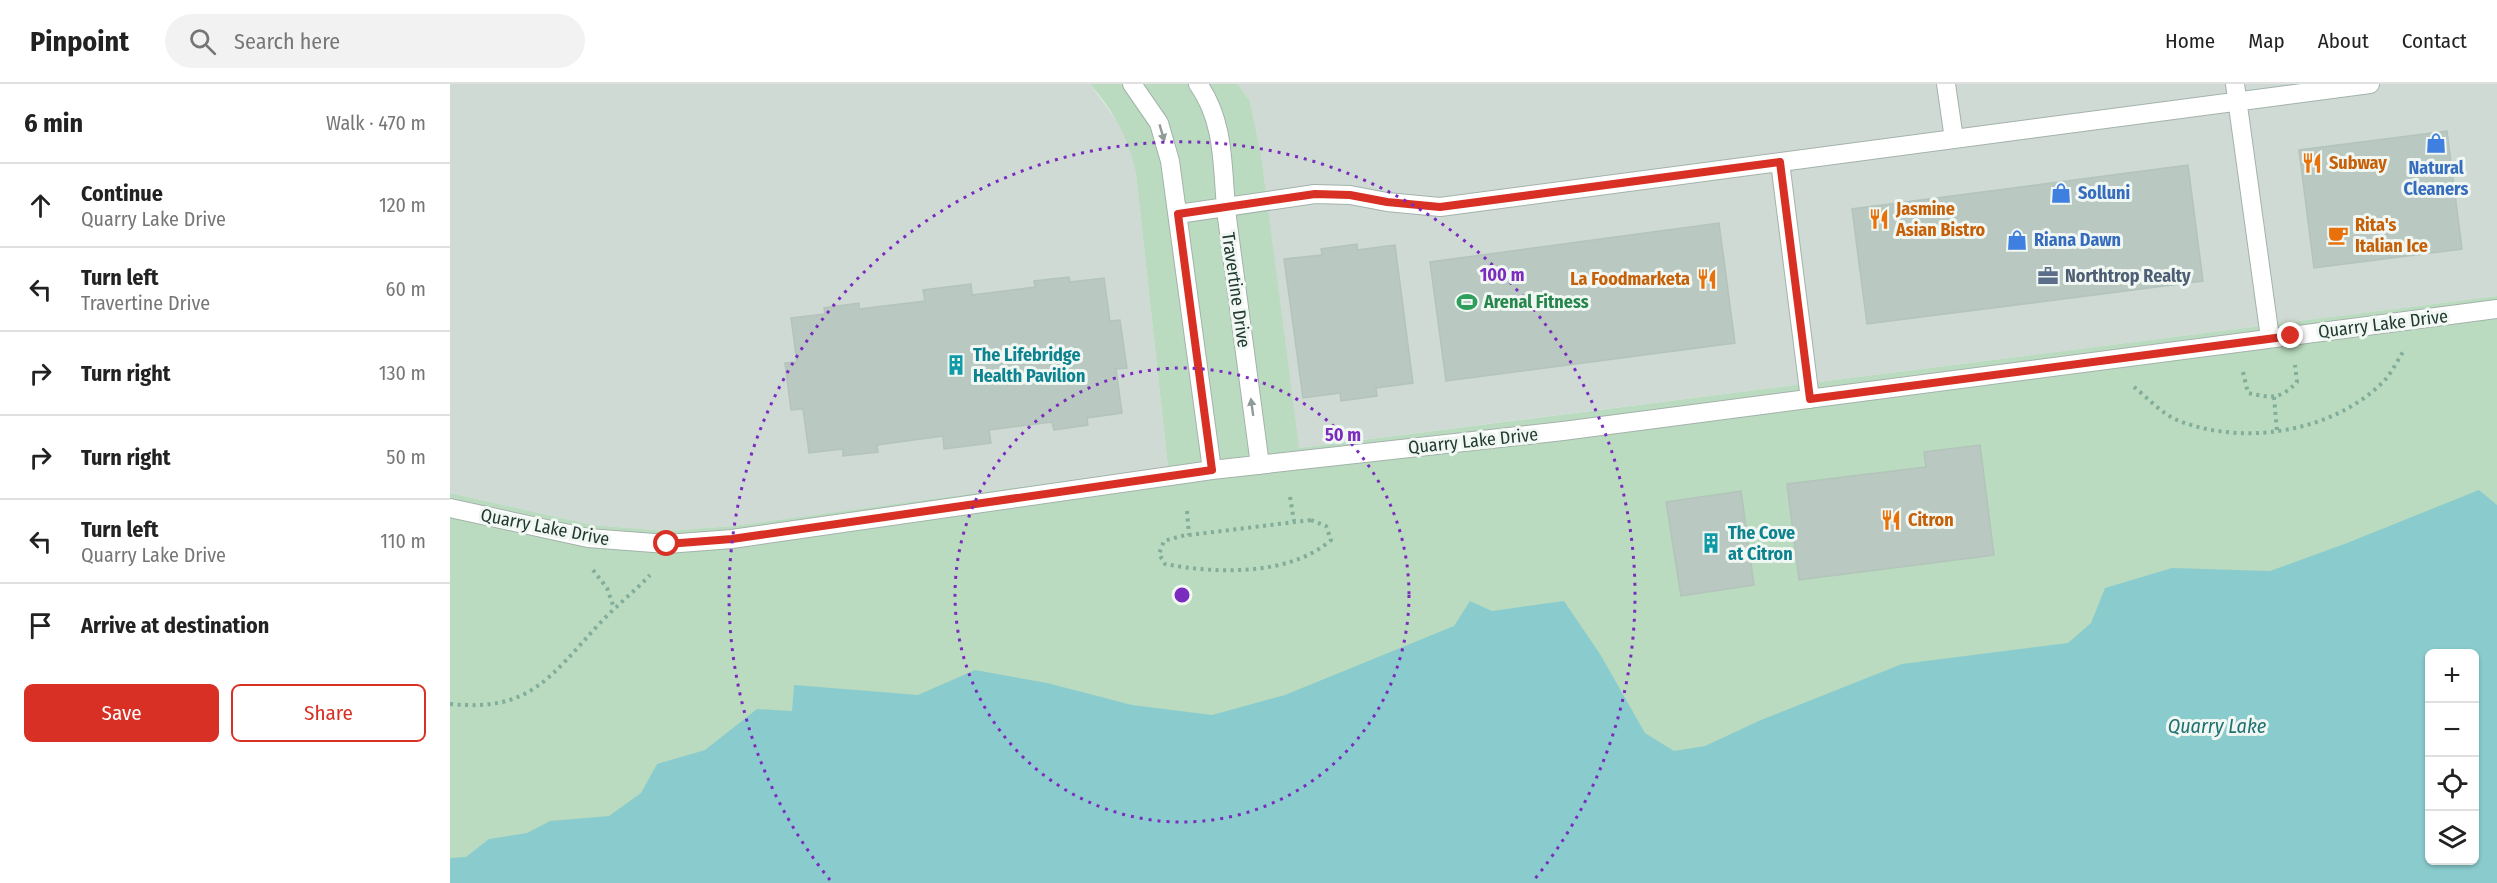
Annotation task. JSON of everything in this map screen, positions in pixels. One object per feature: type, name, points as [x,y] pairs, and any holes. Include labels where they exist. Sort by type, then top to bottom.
[{"type":"street","name":"Travertine Drive","points":[[1198,84],[1209,99],[1223,150],[1225,206],[1260,465]]},
{"type":"street","points":[[1947,84],[1954,139]]},
{"type":"street","points":[[1178,214],[1315,194],[1350,195],[1387,202],[1440,207],[1954,139],[2237,93],[2370,84]]},
{"type":"street","points":[[1135,85],[1159,123],[1170,161],[1212,470]]},
{"type":"street","points":[[2237,93],[2270,339]]},
{"type":"street","points":[[1780,162],[1810,399]]},
{"type":"street","name":"Quarry Lake Drive","points":[[450,508],[588,538],[667,544],[732,539],[1212,470],[1563,431],[2497,309]]},
{"type":"path","points":[[2134,387],[2176,420],[2214,430],[2293,430],[2334,417],[2353,405],[2384,380],[2404,350]]},
{"type":"path","points":[[2243,372],[2248,393],[2274,397],[2286,394],[2297,382],[2295,365]]},
{"type":"path","points":[[2274,397],[2277,431]]},
{"type":"path","points":[[1290,497],[1294,521]]},
{"type":"path","points":[[1187,511],[1190,535]]},
{"type":"path","points":[[1311,520],[1326,526],[1331,540],[1315,554],[1257,568],[1203,571],[1165,564],[1159,554],[1164,541],[1190,535],[1311,520]]},
{"type":"path","points":[[593,570],[608,588],[614,608]]},
{"type":"path","points":[[450,704],[479,706],[505,702],[531,692],[552,676],[614,608],[650,575]]},
{"type":"shaded area","points":[[450,84],[1090,84],[1119,124],[1130,145],[1136,173],[1168,467],[732,526],[667,531],[592,525],[450,493]]},
{"type":"shaded area","points":[[1238,84],[2497,84],[2497,296],[1298,448],[1261,154],[1250,102]]},
{"type":"green space","points":[[1090,84],[1238,84],[1250,102],[1261,154],[1299,448],[2497,296],[2497,883],[450,883],[450,493],[592,525],[667,531],[732,526],[1168,467],[1136,173],[1124,136],[1113,115]]},
{"type":"water","name":"Quarry Lake","points":[[2479,490],[2497,505],[2497,883],[450,883],[450,858],[466,857],[489,839],[527,833],[550,821],[609,816],[641,793],[657,764],[705,750],[757,709],[792,711],[794,685],[918,695],[975,670],[1047,683],[1132,705],[1212,715],[1285,695],[1454,626],[1470,601],[1492,611],[1564,601],[1600,654],[1645,733],[1674,751],[1705,746],[1761,720],[1902,664],[2068,643],[2091,623],[2105,588],[2172,568],[2270,571]]},
{"type":"building","points":[[2447,131],[2462,249],[2314,268],[2299,150]]},
{"type":"building","points":[[2188,165],[2203,281],[1867,324],[1852,209]]},
{"type":"building","points":[[1719,223],[1735,343],[1446,381],[1430,262]]},
{"type":"building","points":[[1357,244],[1357,250],[1395,245],[1413,383],[1376,388],[1377,396],[1341,401],[1340,393],[1303,398],[1284,259],[1322,255],[1321,249]]},
{"type":"building","name":"The Lifebridge Health Pavilion","points":[[1069,277],[1070,282],[1104,278],[1110,321],[1120,320],[1127,368],[1116,369],[1122,413],[1087,418],[1088,425],[1054,430],[1052,422],[989,430],[991,443],[944,449],[943,436],[877,445],[878,452],[843,456],[843,449],[809,453],[803,409],[791,410],[785,363],[797,362],[791,318],[825,314],[824,308],[859,303],[859,309],[925,301],[923,290],[971,284],[972,295],[1035,287],[1034,281]]},
{"type":"building","name":"Citron","points":[[1980,445],[1994,555],[1799,580],[1787,484],[1926,467],[1924,452]]},
{"type":"building","name":"The Cove at Citron","points":[[1741,491],[1754,585],[1681,596],[1666,502]]},
{"type":"place","name":"Natural Cleaners","points":[[2436,143]]},
{"type":"place","name":"Subway","points":[[2312,163]]},
{"type":"place","name":"Solluni","points":[[2061,193]]},
{"type":"place","name":"Jasmine Asian Bistro","points":[[1879,219]]},
{"type":"place","name":"Rita's Italian Ice","points":[[2338,235]]},
{"type":"place","name":"Riana Dawn","points":[[2017,240]]},
{"type":"place","name":"Northtrop Realty","points":[[2048,276]]},
{"type":"place","name":"La Foodmarketa","points":[[1707,279]]},
{"type":"place","name":"Arenal Fitness","points":[[1467,302]]},
{"type":"place","name":"The Lifebridge Health Pavilion","points":[[956,365]]},
{"type":"place","name":"Citron","points":[[1891,520]]},
{"type":"place","name":"The Cove at Citron","points":[[1711,543]]},
{"type":"route","points":[[667,544],[732,539],[1212,470],[1178,214],[1272,199],[1334,194],[1440,207],[1780,162],[1810,399],[2291,336]]}]
